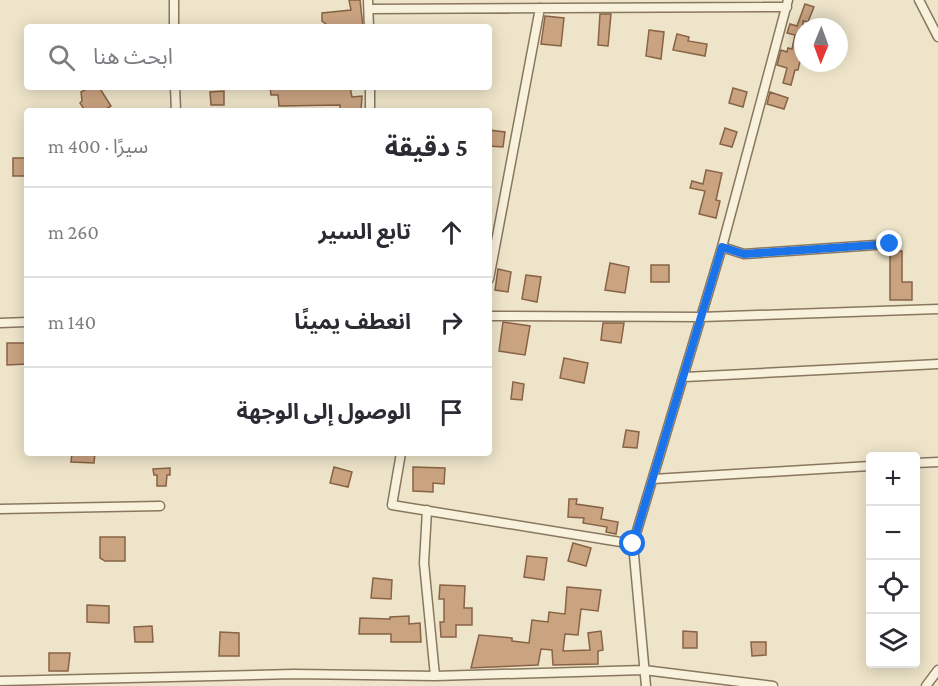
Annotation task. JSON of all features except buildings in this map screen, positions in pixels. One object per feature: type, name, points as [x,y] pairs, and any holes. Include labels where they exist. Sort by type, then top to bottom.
[{"type":"street","points":[[174,0],[174,24]]},
{"type":"street","points":[[919,0],[938,37]]},
{"type":"street","points":[[369,24],[369,5],[540,8],[788,3],[685,377],[633,544],[646,686]]},
{"type":"street","points":[[492,263],[540,8]]},
{"type":"street","points":[[175,90],[176,108]]},
{"type":"street","points":[[370,90],[370,108]]},
{"type":"street","points":[[722,247],[744,254],[890,244]]},
{"type":"street","points":[[492,316],[701,317],[938,309]]},
{"type":"street","points":[[0,323],[24,322]]},
{"type":"street","points":[[685,377],[938,364]]},
{"type":"street","points":[[400,456],[392,505],[633,544]]},
{"type":"street","points":[[920,463],[938,462]]},
{"type":"street","points":[[653,479],[866,466]]},
{"type":"street","points":[[0,509],[160,506]]},
{"type":"street","points":[[427,510],[424,562],[435,676]]},
{"type":"street","points":[[0,681],[147,682],[294,674],[435,676],[644,670],[773,686]]},
{"type":"street","points":[[926,686],[938,670]]},
{"type":"route","points":[[633,544],[685,377],[722,247],[744,254],[890,244]]}]
